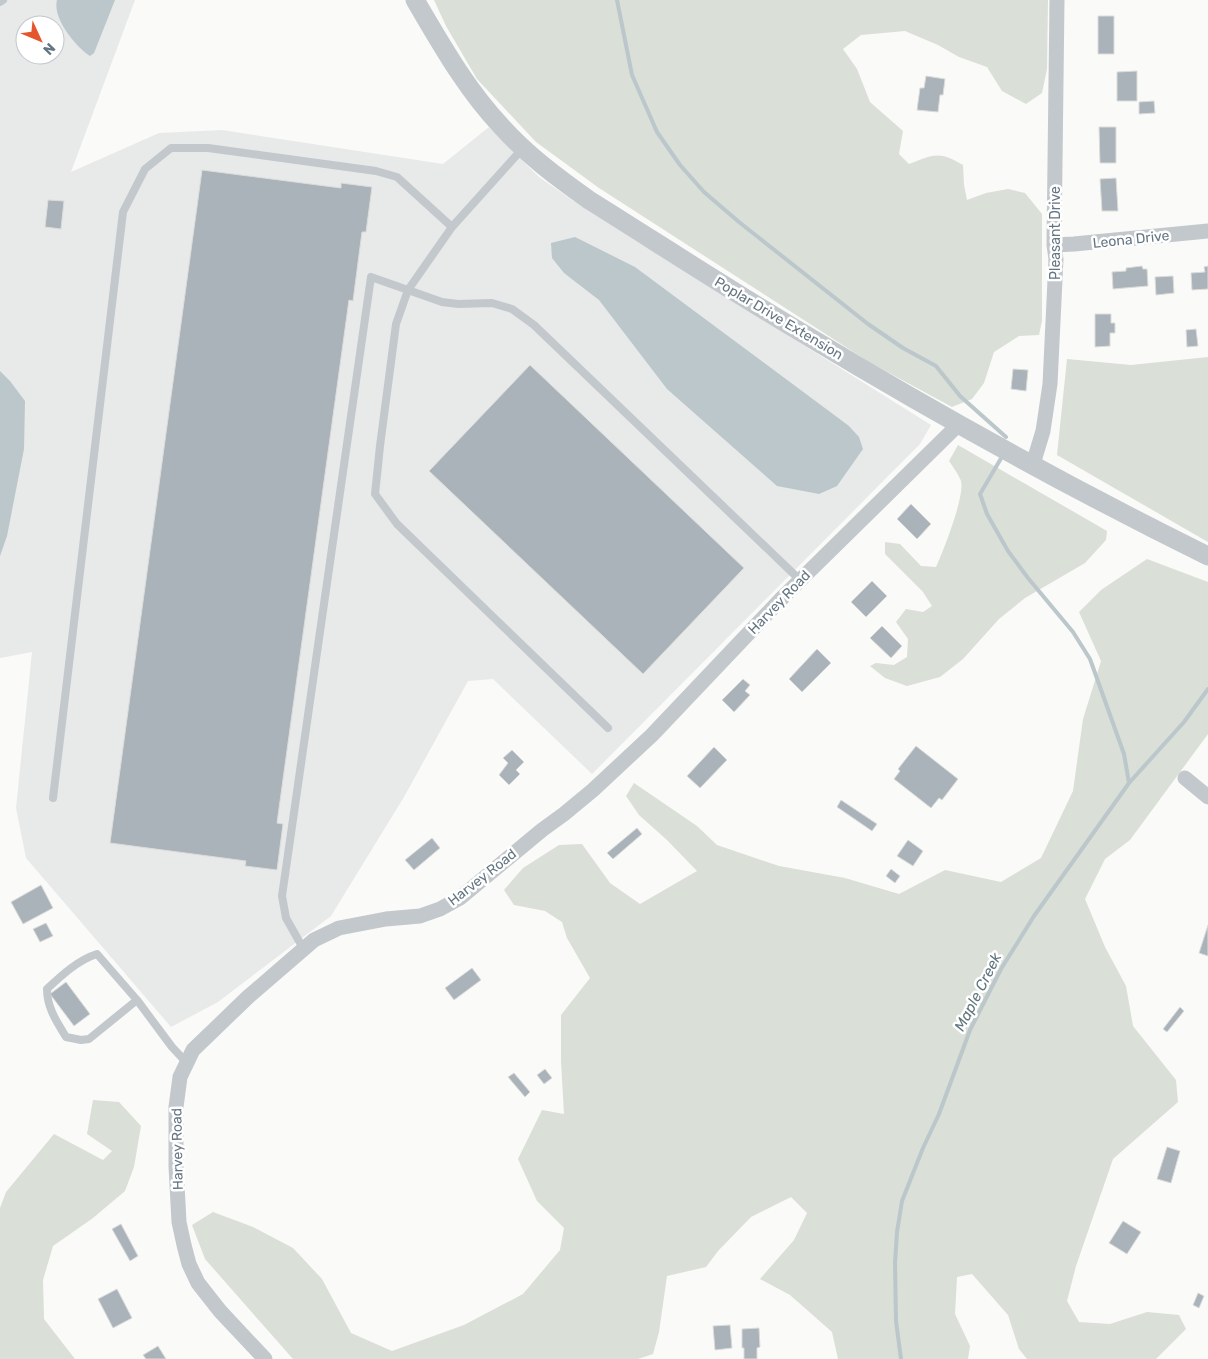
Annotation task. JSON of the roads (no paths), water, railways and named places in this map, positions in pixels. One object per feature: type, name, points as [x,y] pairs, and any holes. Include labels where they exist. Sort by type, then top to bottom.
[{"type":"street","name":"Poplar Drive Extension","points":[[415,0],[440,43],[472,91],[502,127],[557,177],[589,200],[803,334],[959,424],[1208,556]]},
{"type":"street","name":"Pleasant Drive","points":[[1033,464],[1043,431],[1050,384],[1056,259],[1054,244],[1057,0]]},
{"type":"street","name":"Leona Drive","points":[[1054,244],[1074,244],[1208,231]]},
{"type":"street","name":"Harvey Road","points":[[265,1359],[220,1311],[198,1283],[189,1264],[184,1245],[180,1222],[176,1166],[176,1107],[180,1078],[193,1050],[302,948],[314,940],[339,928],[420,916],[440,909],[460,898],[542,830],[572,808],[652,735],[800,580],[959,424]]},
{"type":"street","points":[[1185,778],[1208,797]]},
{"type":"lane","points":[[53,798],[123,212],[145,169],[171,148],[208,148],[376,171],[397,177],[452,227]]},
{"type":"lane","points":[[523,148],[452,227],[408,290],[396,324],[375,494],[397,524],[608,728]]},
{"type":"lane","points":[[302,948],[286,918],[282,896],[371,277],[442,302],[458,304],[492,303],[512,309],[534,325],[800,580]]},
{"type":"lane","points":[[137,1000],[89,1038],[75,1040],[66,1037],[54,1018],[47,1000],[47,989],[85,958],[97,954],[137,1000],[172,1047],[187,1063]]},
{"type":"waterway","points":[[617,0],[632,75],[657,132],[680,165],[704,192],[868,324],[903,348],[936,366],[960,396],[1006,437]]},
{"type":"waterway","points":[[1003,455],[980,494],[987,514],[1008,551],[1073,632],[1090,659],[1124,754],[1129,783]]},
{"type":"waterway","name":"Maple Creek","points":[[901,1359],[896,1321],[895,1263],[902,1201],[939,1114],[970,1030],[1001,969],[1034,916],[1129,783],[1184,722],[1208,689]]}]
